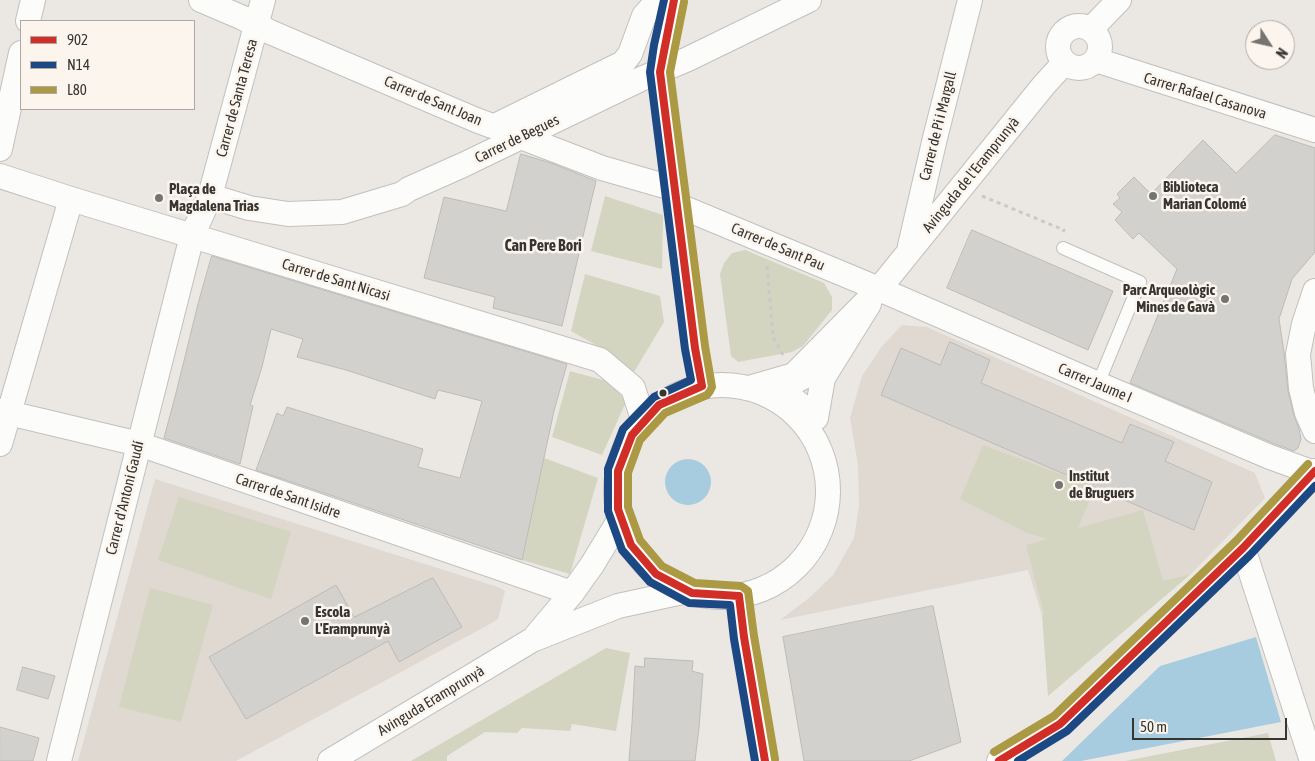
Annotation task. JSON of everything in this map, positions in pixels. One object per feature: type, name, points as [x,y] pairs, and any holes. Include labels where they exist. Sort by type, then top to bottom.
[{"type":"street","points":[[28,20],[33,0]]},
{"type":"street","name":"Carrer de Sant Joan","points":[[201,0],[492,126],[623,63],[630,54],[644,16],[658,0]]},
{"type":"street","name":"Carrer de Santa Teresa","points":[[210,196],[263,0]]},
{"type":"street","points":[[674,0],[660,72],[695,348],[702,386]]},
{"type":"street","name":"Carrer de Begues","points":[[210,196],[249,208],[288,214],[342,212],[402,194],[809,0]]},
{"type":"street","name":"Carrer de Pi i Margall","points":[[908,252],[970,0]]},
{"type":"street","points":[[1091,29],[1119,0]]},
{"type":"street","points":[[1075,26],[1091,29],[1097,35],[1100,43],[1100,52],[1096,60],[1089,66],[1081,68],[1072,67],[1065,62],[1060,55],[1058,47],[1062,35],[1075,26]]},
{"type":"street","points":[[0,149],[20,58]]},
{"type":"street","name":"Carrer Rafael Casanova","points":[[1096,60],[1315,130]]},
{"type":"street","name":"Avinguda de l'Eramprunyà","points":[[749,388],[794,375],[874,297],[908,252],[1044,85],[1065,62]]},
{"type":"street","name":"Carrer de Sant Pau","points":[[521,137],[676,197],[874,297]]},
{"type":"street","name":"Carrer de Sant Nicasi","points":[[0,176],[600,360],[632,388],[643,419]]},
{"type":"street","points":[[192,236],[210,196]]},
{"type":"street","points":[[0,444],[5,412],[71,199]]},
{"type":"street","name":"Carrer d'Antoni Gaudí","points":[[58,761],[192,236]]},
{"type":"street","points":[[1315,291],[1304,324],[1298,354],[1301,388],[1307,413],[1315,431]]},
{"type":"street","name":"Avinguda de l'Eramprunyà","points":[[824,457],[826,393],[874,297]]},
{"type":"street","name":"Carrer Jaume I","points":[[874,297],[1098,384],[1270,457],[1314,472]]},
{"type":"street","points":[[731,384],[749,388],[769,395],[795,413],[812,433],[824,457],[828,486],[828,505],[820,533],[798,565],[783,578],[766,587],[748,594],[728,597],[708,596],[687,591],[668,583],[652,570],[644,563],[630,543],[620,519],[616,493],[619,466],[628,442],[643,419],[671,397],[702,386],[731,384]]},
{"type":"street","name":"Carrer de Sant Isidre","points":[[5,412],[139,444],[572,594]]},
{"type":"street","points":[[999,761],[1060,724],[1243,548],[1314,472]]},
{"type":"street","points":[[532,640],[572,594],[620,519]]},
{"type":"street","points":[[1243,548],[1312,761]]},
{"type":"street","points":[[532,640],[618,606],[687,591]]},
{"type":"street","points":[[739,596],[765,761]]},
{"type":"street","name":"Avinguda Eramprunyà","points":[[330,761],[532,640]]},
{"type":"lane","points":[[1063,248],[1140,282],[1098,384]]},
{"type":"path","points":[[961,187],[1064,230],[1057,246],[1063,248]]},
{"type":"path","points":[[765,242],[774,338],[794,375]]},
{"type":"shaded area","name":"Institut de Bruguers","points":[[902,325],[927,327],[1255,473],[1265,498],[1191,574],[1042,615],[1028,570],[780,620],[809,598],[833,575],[854,538],[859,506],[858,465],[850,418],[862,376],[882,346]]},
{"type":"shaded area","name":"Escola L'Eramprunyà","points":[[155,479],[498,587],[505,591],[498,619],[236,761],[78,761]]},
{"type":"green space","points":[[605,196],[663,215],[662,269],[591,251]]},
{"type":"green space","points":[[745,250],[824,283],[832,297],[832,310],[803,346],[792,352],[738,362],[731,356],[720,274],[724,263],[732,253]]},
{"type":"green space","points":[[585,274],[660,296],[664,322],[634,372],[608,352],[571,331]]},
{"type":"green space","points":[[570,371],[610,382],[626,402],[602,455],[552,437]]},
{"type":"green space","points":[[983,445],[1095,487],[1078,528],[1143,510],[1163,581],[1191,574],[1048,696],[1042,615],[1044,614],[1026,545],[1047,539],[1027,533],[960,499]]},
{"type":"green space","points":[[544,458],[598,478],[570,574],[522,560]]},
{"type":"green space","points":[[179,497],[291,532],[271,599],[158,560]]},
{"type":"green space","points":[[150,588],[213,605],[181,722],[119,707]]},
{"type":"green space","points":[[606,648],[630,653],[616,731],[572,724],[570,731],[522,728],[517,733],[485,732],[447,756],[447,761],[411,761]]},
{"type":"green space","points":[[1268,733],[1276,761],[1125,761]]},
{"type":"water","points":[[688,459],[701,463],[707,469],[711,482],[707,495],[701,501],[688,505],[675,501],[669,495],[665,482],[669,469],[675,463]]},
{"type":"water","points":[[1256,637],[1281,722],[1081,761],[1062,761],[1160,666]]},
{"type":"building","name":"Parc Arqueològic Mines de Gavà","points":[[1275,135],[1315,148],[1315,252],[1292,279],[1279,319],[1288,391],[1301,439],[1298,448],[1294,451],[1130,383],[1177,269],[1139,233],[1133,239],[1115,220],[1122,212],[1113,204],[1120,198],[1117,194],[1134,177],[1151,194],[1203,140],[1236,173]]},
{"type":"building","points":[[521,154],[551,163],[596,181],[562,326],[493,308],[495,297],[424,278],[444,197],[506,211]]},
{"type":"building","points":[[972,230],[1113,291],[1088,350],[947,288]]},
{"type":"building","points":[[212,256],[567,364],[554,411],[522,560],[256,470],[277,413],[283,416],[287,407],[423,449],[418,467],[460,478],[482,401],[438,390],[435,399],[346,370],[297,357],[303,339],[271,329],[250,405],[253,406],[240,464],[164,438]]},
{"type":"building","points":[[950,342],[990,360],[981,383],[1122,443],[1130,424],[1174,442],[1165,461],[1212,482],[1194,530],[881,395],[901,348],[940,365]]},
{"type":"building","points":[[433,578],[462,627],[399,662],[388,641],[246,719],[209,657],[336,585],[354,617]]},
{"type":"building","points":[[933,606],[961,742],[909,761],[804,761],[783,637]]},
{"type":"building","points":[[645,658],[693,661],[692,671],[703,674],[695,761],[629,761],[635,666],[644,667]]},
{"type":"building","points":[[23,667],[55,676],[48,699],[17,690]]},
{"type":"building","points":[[0,727],[39,738],[33,761],[0,761]]},
{"type":"transit line","name":"N14","points":[[664,0],[650,72],[685,349],[691,380],[654,397],[623,429],[608,469],[608,511],[622,550],[650,582],[689,603],[730,605],[755,761]]},
{"type":"transit line","name":"902","points":[[674,0],[660,72],[695,348],[702,386]]},
{"type":"transit line","name":"L80","points":[[684,2],[670,72],[705,346],[712,387],[707,395],[665,413],[640,440],[628,473],[628,507],[640,540],[662,566],[695,583],[741,586],[748,591],[775,759]]},
{"type":"transit line","name":"902","points":[[702,386],[659,405],[632,435],[618,471],[618,509],[631,545],[656,574],[692,593],[739,596]]},
{"type":"transit line","name":"L80","points":[[994,752],[1054,716],[1236,541],[1308,464]]},
{"type":"transit line","name":"902","points":[[999,761],[1060,724],[1243,548],[1315,471]]},
{"type":"transit line","name":"N14","points":[[1018,761],[1067,731],[1250,555],[1315,486]]},
{"type":"transit line","name":"902","points":[[739,596],[765,761]]},
{"type":"place","name":"Biblioteca Marian Colomé","points":[[1153,196]]},
{"type":"place","name":"Plaça de Magdalena Trias","points":[[159,198]]},
{"type":"place","name":"Parc Arqueològic Mines de Gavà","points":[[1225,299]]},
{"type":"place","name":"Institut de Bruguers","points":[[1059,485]]},
{"type":"place","name":"Escola L'Eramprunyà","points":[[305,621]]},
{"type":"district","name":"Can Pere Bori","points":[[543,246]]}]
